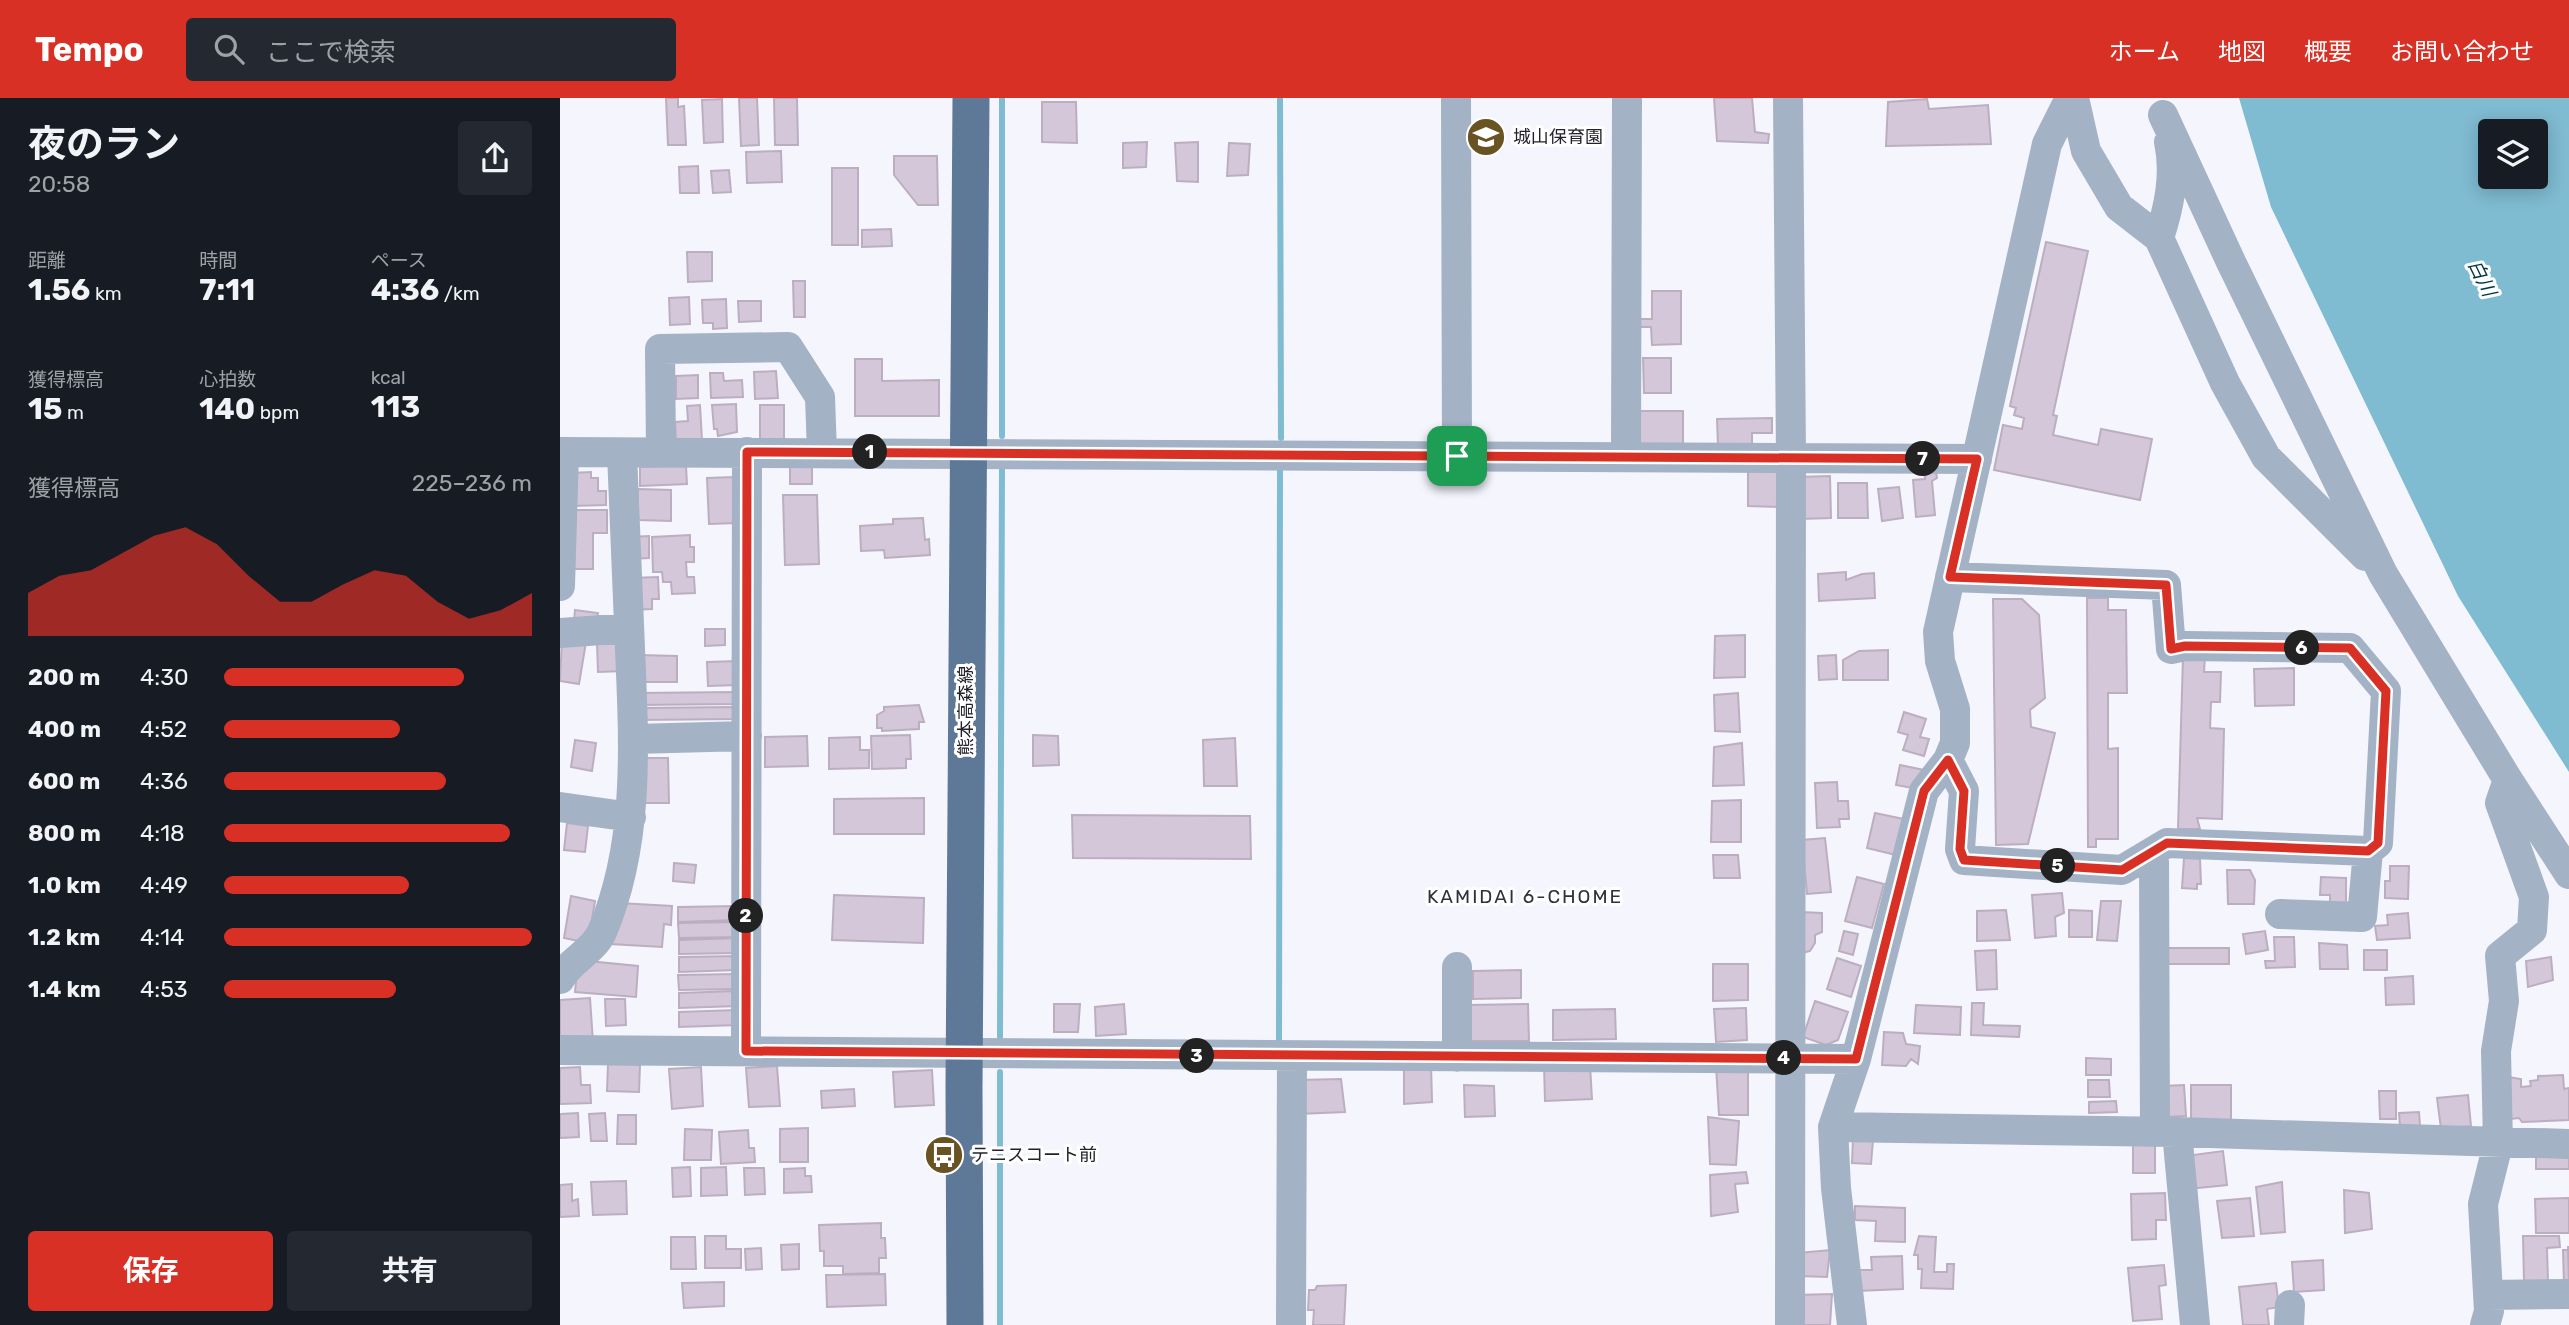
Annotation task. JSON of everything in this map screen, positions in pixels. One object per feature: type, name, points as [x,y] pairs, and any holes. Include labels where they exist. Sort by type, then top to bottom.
[{"type":"main road","name":"熊本高森線","points":[[965,1325],[964,1054],[971,98]]},
{"type":"street","points":[[1455,98],[1457,456]]},
{"type":"street","points":[[1626,457],[1627,98]]},
{"type":"street","points":[[1788,98],[1791,458],[1790,1325]]},
{"type":"street","points":[[2072,98],[2086,151],[2119,207],[2160,238],[2225,383],[2266,457],[2383,574]]},
{"type":"street","points":[[1852,1325],[1836,1188],[1833,1128],[1856,1059],[1924,791],[1948,760],[1955,743],[1955,709],[1940,661],[1938,632],[2047,144],[2072,98]]},
{"type":"street","points":[[2160,238],[2171,201],[2172,155],[2161,106]]},
{"type":"street","points":[[2161,106],[2237,274],[2383,574],[2508,780],[2569,874]]},
{"type":"street","points":[[661,451],[660,348],[788,347],[820,397],[822,453]]},
{"type":"street","points":[[560,586],[562,452],[1977,459]]},
{"type":"street","points":[[746,1051],[747,452]]},
{"type":"street","points":[[560,979],[569,965],[589,949],[601,934],[614,892],[631,817],[634,739],[622,453]]},
{"type":"street","points":[[1948,760],[1964,791],[1960,849],[1964,860],[2122,870],[2167,843],[2368,851],[2378,843],[2386,691],[2350,648],[2185,646],[2171,649],[2166,585],[1950,577]]},
{"type":"street","points":[[560,633],[629,628]]},
{"type":"street","points":[[634,739],[747,736]]},
{"type":"street","points":[[2484,1325],[2489,1311],[2483,1204],[2498,1144],[2496,1051],[2504,1001],[2500,956],[2532,930],[2533,897],[2500,803],[2508,780]]},
{"type":"street","points":[[560,807],[631,817]]},
{"type":"street","points":[[2280,914],[2362,917],[2368,851]]},
{"type":"street","points":[[2154,852],[2166,1132],[2195,1325]]},
{"type":"street","points":[[1457,967],[1457,1057]]},
{"type":"street","points":[[560,1050],[1856,1059]]},
{"type":"street","points":[[1291,1325],[1292,1056]]},
{"type":"street","points":[[1833,1128],[2166,1132],[2498,1144],[2569,1144]]},
{"type":"street","points":[[2488,1295],[2569,1294]]},
{"type":"water","name":"白川","points":[[2239,98],[2569,98],[2569,772],[2458,596],[2271,207]]},
{"type":"building","points":[[666,98],[678,98],[678,107],[684,106],[686,145],[668,145]]},
{"type":"building","points":[[739,98],[757,98],[759,145],[741,146]]},
{"type":"building","points":[[774,98],[797,98],[798,145],[775,145]]},
{"type":"building","points":[[1714,98],[1752,98],[1755,132],[1769,134],[1768,143],[1717,141]]},
{"type":"building","points":[[722,99],[723,142],[704,143],[702,100]]},
{"type":"building","points":[[1927,99],[1929,109],[1988,105],[1991,144],[1886,146],[1888,102]]},
{"type":"building","points":[[1042,102],[1076,102],[1077,143],[1042,142]]},
{"type":"building","points":[[1147,142],[1146,167],[1123,168],[1123,143]]},
{"type":"building","points":[[1198,142],[1198,182],[1177,181],[1175,143]]},
{"type":"building","points":[[1229,143],[1250,144],[1248,175],[1227,176]]},
{"type":"building","points":[[781,151],[782,182],[747,183],[746,152]]},
{"type":"building","points":[[894,156],[937,156],[938,205],[918,205],[894,175]]},
{"type":"building","points":[[698,166],[699,193],[680,193],[679,167]]},
{"type":"building","points":[[832,168],[858,168],[858,245],[832,245]]},
{"type":"building","points":[[729,170],[731,192],[713,193],[711,171]]},
{"type":"building","points":[[891,229],[892,246],[862,247],[862,230]]},
{"type":"building","points":[[2046,242],[2088,251],[2053,415],[2057,416],[2053,435],[2098,445],[2101,429],[2152,439],[2140,500],[1994,470],[2003,425],[2022,429],[2024,418],[2014,415],[2016,408],[2010,406]]},
{"type":"building","points":[[687,252],[712,252],[712,281],[688,282]]},
{"type":"building","points":[[793,281],[805,281],[805,317],[794,317]]},
{"type":"building","points":[[1652,291],[1681,291],[1681,344],[1652,345],[1651,327],[1638,327],[1638,319],[1652,319]]},
{"type":"building","points":[[689,297],[690,324],[670,325],[669,298]]},
{"type":"building","points":[[726,299],[727,328],[713,329],[713,323],[703,323],[702,300]]},
{"type":"building","points":[[738,301],[761,301],[761,321],[739,322]]},
{"type":"building","points":[[1643,358],[1671,358],[1671,393],[1644,393]]},
{"type":"building","points":[[855,359],[882,359],[882,381],[939,380],[939,416],[855,416]]},
{"type":"building","points":[[776,371],[778,398],[755,399],[754,372]]},
{"type":"building","points":[[710,373],[723,373],[724,381],[742,380],[743,397],[711,398]]},
{"type":"building","points":[[698,375],[698,398],[676,399],[676,376]]},
{"type":"building","points":[[736,404],[737,432],[718,436],[717,429],[714,429],[712,405]]},
{"type":"building","points":[[700,405],[702,440],[676,441],[675,422],[688,421],[687,406]]},
{"type":"building","points":[[760,405],[784,405],[784,439],[760,439]]},
{"type":"building","points":[[1637,411],[1683,411],[1683,444],[1637,444]]},
{"type":"building","points":[[1772,418],[1772,433],[1752,433],[1752,445],[1718,446],[1717,419]]},
{"type":"building","points":[[1748,465],[1784,465],[1783,507],[1748,506]]},
{"type":"building","points":[[686,466],[687,484],[640,486],[640,467]]},
{"type":"building","points":[[790,466],[812,466],[812,484],[790,484]]},
{"type":"building","points":[[1935,466],[1937,478],[1932,481],[1935,515],[1916,517],[1913,480],[1925,479],[1924,467]]},
{"type":"building","points":[[591,472],[591,478],[598,478],[598,491],[606,491],[606,505],[571,506],[570,473]]},
{"type":"building","points":[[1830,476],[1831,518],[1799,519],[1798,477]]},
{"type":"building","points":[[735,477],[737,523],[709,524],[707,478]]},
{"type":"building","points":[[1838,483],[1867,483],[1868,518],[1838,518]]},
{"type":"building","points":[[1899,487],[1903,518],[1882,521],[1878,489]]},
{"type":"building","points":[[638,489],[671,490],[671,521],[638,520]]},
{"type":"building","points":[[783,495],[817,495],[819,564],[785,565]]},
{"type":"building","points":[[567,510],[607,510],[607,533],[593,533],[593,569],[566,569]]},
{"type":"building","points":[[923,518],[925,540],[929,539],[930,555],[885,558],[884,550],[861,551],[860,526],[893,524],[893,519]]},
{"type":"building","points":[[690,535],[690,547],[694,547],[694,562],[686,562],[687,577],[694,577],[695,593],[672,594],[671,582],[663,582],[662,572],[653,572],[652,537]]},
{"type":"building","points":[[649,536],[649,558],[630,559],[629,537]]},
{"type":"building","points":[[1846,572],[1846,580],[1874,573],[1875,598],[1819,601],[1818,574]]},
{"type":"building","points":[[658,577],[659,599],[652,599],[652,609],[632,610],[631,578]]},
{"type":"building","points":[[2087,598],[2108,598],[2108,610],[2126,610],[2127,693],[2108,693],[2108,749],[2118,748],[2118,839],[2096,839],[2096,847],[2088,847]]},
{"type":"building","points":[[1993,599],[2022,599],[2039,615],[2045,698],[2030,710],[2031,727],[2055,733],[2028,844],[1996,845]]},
{"type":"building","points":[[575,610],[598,613],[596,623],[574,621]]},
{"type":"building","points":[[705,629],[725,629],[725,645],[705,646]]},
{"type":"building","points":[[1745,635],[1745,677],[1714,678],[1715,636]]},
{"type":"building","points":[[562,638],[586,642],[579,684],[560,681]]},
{"type":"building","points":[[624,642],[624,671],[598,672],[597,643]]},
{"type":"building","points":[[1888,650],[1888,680],[1843,680],[1843,660],[1859,651]]},
{"type":"building","points":[[640,655],[677,656],[677,682],[640,682]]},
{"type":"building","points":[[1836,655],[1837,679],[1819,680],[1818,656]]},
{"type":"building","points":[[2183,656],[2205,657],[2204,672],[2221,672],[2220,702],[2211,702],[2210,728],[2224,729],[2222,819],[2197,818],[2200,829],[2178,829]]},
{"type":"building","points":[[737,661],[738,685],[708,686],[707,662]]},
{"type":"building","points":[[2294,668],[2294,705],[2255,706],[2254,669]]},
{"type":"building","points":[[735,692],[736,704],[638,705],[637,693]]},
{"type":"building","points":[[1738,693],[1740,732],[1715,731],[1714,695]]},
{"type":"building","points":[[919,705],[924,722],[919,722],[919,729],[882,731],[882,728],[877,728],[877,715],[884,711],[884,707]]},
{"type":"building","points":[[736,707],[736,719],[638,720],[637,708]]},
{"type":"building","points":[[1904,712],[1926,719],[1920,737],[1929,739],[1924,756],[1903,750],[1908,735],[1898,732]]},
{"type":"building","points":[[910,735],[911,759],[906,759],[906,768],[872,769],[871,736]]},
{"type":"building","points":[[1033,735],[1058,736],[1059,765],[1033,766]]},
{"type":"building","points":[[807,736],[808,766],[765,767],[765,737]]},
{"type":"building","points":[[860,737],[860,750],[869,750],[869,768],[829,769],[829,738]]},
{"type":"building","points":[[1235,738],[1237,786],[1204,786],[1203,740]]},
{"type":"building","points":[[575,740],[596,743],[592,771],[571,767]]},
{"type":"building","points":[[1742,743],[1744,785],[1713,786],[1714,747]]},
{"type":"building","points":[[636,758],[668,758],[669,803],[637,803]]},
{"type":"building","points":[[1900,765],[1924,770],[1912,788],[1896,785]]},
{"type":"building","points":[[1837,782],[1838,801],[1848,801],[1849,819],[1839,819],[1840,827],[1817,828],[1815,783]]},
{"type":"building","points":[[924,798],[924,834],[834,834],[834,799]]},
{"type":"building","points":[[1741,800],[1741,842],[1711,842],[1712,801]]},
{"type":"building","points":[[1875,813],[1904,819],[1896,855],[1867,848]]},
{"type":"building","points":[[1072,815],[1250,816],[1251,859],[1073,858]]},
{"type":"building","points":[[567,823],[588,826],[585,852],[564,850]]},
{"type":"building","points":[[1825,838],[1831,892],[1807,894],[1802,840]]},
{"type":"building","points":[[1713,855],[1738,855],[1740,878],[1714,878]]},
{"type":"building","points":[[2184,858],[2200,859],[2201,884],[2197,884],[2197,889],[2182,888]]},
{"type":"building","points":[[674,863],[696,865],[694,883],[673,881]]},
{"type":"building","points":[[2390,866],[2409,866],[2408,899],[2385,898],[2385,881],[2390,881]]},
{"type":"building","points":[[2227,870],[2250,870],[2255,880],[2254,904],[2228,904]]},
{"type":"building","points":[[1857,877],[1884,884],[1872,928],[1845,921]]},
{"type":"building","points":[[2321,877],[2346,878],[2346,905],[2330,905],[2330,895],[2320,895]]},
{"type":"building","points":[[2062,893],[2064,913],[2055,917],[2056,936],[2035,938],[2032,895]]},
{"type":"building","points":[[834,895],[924,898],[923,943],[832,940]]},
{"type":"building","points":[[571,896],[595,901],[588,943],[564,938]]},
{"type":"building","points":[[2101,901],[2121,901],[2117,941],[2097,940]]},
{"type":"building","points":[[618,903],[672,906],[671,925],[664,924],[662,947],[610,944]]},
{"type":"building","points":[[737,906],[737,920],[678,922],[678,907]]},
{"type":"building","points":[[2006,910],[2010,940],[1977,941],[1977,911]]},
{"type":"building","points":[[2069,910],[2092,911],[2092,937],[2069,937]]},
{"type":"building","points":[[1800,912],[1822,913],[1822,932],[1815,935],[1815,943],[1810,951],[1799,954]]},
{"type":"building","points":[[2408,913],[2410,938],[2377,940],[2375,926],[2388,925],[2387,915]]},
{"type":"building","points":[[737,922],[738,937],[679,938],[678,923]]},
{"type":"building","points":[[1844,931],[1858,934],[1853,955],[1839,951]]},
{"type":"building","points":[[2265,931],[2268,950],[2246,954],[2243,934]]},
{"type":"building","points":[[2274,937],[2294,937],[2295,967],[2266,968],[2265,961],[2275,961]]},
{"type":"building","points":[[738,938],[738,953],[679,954],[679,940]]},
{"type":"building","points":[[2319,943],[2347,945],[2348,969],[2320,969]]},
{"type":"building","points":[[2162,948],[2229,948],[2229,964],[2162,964]]},
{"type":"building","points":[[1996,950],[1997,989],[1977,990],[1975,951]]},
{"type":"building","points":[[2364,950],[2387,950],[2387,970],[2364,970]]},
{"type":"building","points":[[738,956],[738,970],[679,972],[679,957]]},
{"type":"building","points":[[2551,957],[2553,980],[2528,987],[2526,961]]},
{"type":"building","points":[[1837,958],[1861,966],[1851,997],[1827,989]]},
{"type":"building","points":[[578,960],[638,966],[636,997],[575,992]]},
{"type":"building","points":[[1713,964],[1748,964],[1748,1000],[1713,1001]]},
{"type":"building","points":[[1521,970],[1521,998],[1473,999],[1473,971]]},
{"type":"building","points":[[737,974],[738,989],[679,990],[678,975]]},
{"type":"building","points":[[2413,976],[2414,1004],[2386,1005],[2385,978]]},
{"type":"building","points":[[737,991],[738,1006],[679,1008],[679,993]]},
{"type":"building","points":[[590,998],[593,1042],[560,1044],[560,1000]]},
{"type":"building","points":[[605,999],[625,999],[626,1025],[606,1026]]},
{"type":"building","points":[[1815,1001],[1848,1012],[1838,1040],[1826,1045],[1803,1037]]},
{"type":"building","points":[[1972,1003],[1984,1003],[1983,1025],[2020,1026],[2019,1037],[1971,1035]]},
{"type":"building","points":[[1054,1004],[1080,1004],[1078,1032],[1054,1032]]},
{"type":"building","points":[[1124,1004],[1126,1034],[1096,1036],[1095,1007]]},
{"type":"building","points":[[1528,1004],[1529,1041],[1468,1041],[1468,1005]]},
{"type":"building","points":[[1916,1005],[1961,1007],[1960,1035],[1914,1033]]},
{"type":"building","points":[[1746,1008],[1747,1040],[1716,1042],[1714,1009]]},
{"type":"building","points":[[1615,1009],[1616,1039],[1553,1040],[1553,1010]]},
{"type":"building","points":[[737,1010],[738,1025],[679,1027],[679,1012]]},
{"type":"building","points":[[1884,1032],[1903,1033],[1906,1044],[1920,1046],[1918,1064],[1911,1059],[1906,1066],[1882,1065]]},
{"type":"building","points":[[2086,1058],[2111,1059],[2111,1075],[2086,1075]]},
{"type":"building","points":[[1431,1062],[1432,1102],[1404,1104],[1404,1063]]},
{"type":"building","points":[[608,1064],[640,1065],[639,1092],[607,1091]]},
{"type":"building","points":[[1590,1065],[1592,1099],[1545,1101],[1544,1066]]},
{"type":"building","points":[[777,1066],[780,1106],[749,1107],[746,1068]]},
{"type":"building","points":[[1716,1066],[1748,1067],[1748,1115],[1719,1115]]},
{"type":"building","points":[[580,1067],[581,1085],[590,1085],[591,1103],[560,1104],[560,1068]]},
{"type":"building","points":[[701,1067],[703,1106],[672,1109],[669,1069]]},
{"type":"building","points":[[932,1070],[934,1105],[895,1107],[893,1072]]},
{"type":"building","points":[[2563,1075],[2564,1089],[2569,1088],[2569,1120],[2522,1122],[2519,1118],[2511,1119],[2508,1077],[2521,1079],[2521,1087],[2531,1086],[2530,1081],[2538,1080],[2538,1076]]},
{"type":"building","points":[[1341,1079],[1345,1112],[1298,1114],[1298,1080]]},
{"type":"building","points":[[2088,1080],[2109,1080],[2110,1097],[2088,1097]]},
{"type":"building","points":[[1464,1085],[1494,1086],[1495,1116],[1465,1117]]},
{"type":"building","points":[[2184,1085],[2186,1116],[2164,1117],[2163,1086]]},
{"type":"building","points":[[2191,1085],[2231,1085],[2231,1124],[2191,1124]]},
{"type":"building","points":[[854,1089],[855,1106],[822,1108],[821,1091]]},
{"type":"building","points":[[2379,1091],[2396,1091],[2396,1119],[2380,1119]]},
{"type":"building","points":[[2468,1095],[2471,1126],[2441,1129],[2437,1098]]},
{"type":"building","points":[[2116,1101],[2117,1112],[2089,1113],[2089,1102]]},
{"type":"building","points":[[2419,1112],[2420,1126],[2400,1127],[2399,1113]]},
{"type":"building","points":[[578,1113],[579,1137],[560,1138],[560,1114]]},
{"type":"building","points":[[605,1113],[607,1141],[591,1141],[589,1114]]},
{"type":"building","points":[[618,1115],[636,1115],[636,1144],[617,1144]]},
{"type":"building","points":[[1708,1117],[1739,1121],[1736,1165],[1710,1164]]},
{"type":"building","points":[[808,1128],[808,1162],[780,1162],[780,1129]]},
{"type":"building","points":[[685,1129],[712,1130],[711,1160],[684,1160]]},
{"type":"building","points":[[748,1130],[749,1148],[754,1148],[755,1162],[721,1164],[719,1132]]},
{"type":"building","points":[[1853,1139],[1873,1140],[1871,1164],[1852,1163]]},
{"type":"building","points":[[2133,1140],[2155,1140],[2155,1173],[2133,1173]]},
{"type":"building","points":[[2536,1148],[2569,1148],[2569,1169],[2536,1169]]},
{"type":"building","points":[[2223,1151],[2227,1185],[2189,1189],[2185,1156]]},
{"type":"building","points":[[690,1167],[691,1196],[673,1197],[672,1168]]},
{"type":"building","points":[[726,1167],[727,1195],[701,1196],[701,1168]]},
{"type":"building","points":[[744,1168],[764,1168],[765,1194],[745,1195]]},
{"type":"building","points":[[805,1168],[805,1176],[811,1176],[812,1192],[784,1193],[784,1169]]},
{"type":"building","points":[[1746,1172],[1748,1183],[1735,1184],[1738,1212],[1711,1216],[1710,1175]]},
{"type":"building","points":[[626,1181],[627,1214],[593,1215],[591,1182]]},
{"type":"building","points":[[2282,1182],[2285,1232],[2261,1234],[2256,1187]]},
{"type":"building","points":[[572,1184],[572,1201],[578,1199],[579,1216],[560,1217],[560,1185]]},
{"type":"building","points":[[2344,1190],[2369,1193],[2372,1229],[2345,1233]]},
{"type":"building","points":[[2165,1193],[2166,1220],[2156,1220],[2156,1239],[2132,1240],[2131,1194]]},
{"type":"building","points":[[2250,1198],[2254,1236],[2222,1238],[2217,1201]]},
{"type":"building","points":[[2569,1198],[2569,1233],[2536,1233],[2535,1199]]},
{"type":"building","points":[[1855,1206],[1905,1208],[1905,1242],[1875,1241],[1876,1221],[1855,1220]]},
{"type":"building","points":[[881,1223],[881,1238],[885,1238],[886,1258],[879,1258],[879,1273],[843,1274],[843,1266],[824,1266],[824,1251],[820,1251],[819,1225]]},
{"type":"building","points":[[705,1236],[726,1236],[726,1249],[741,1249],[741,1268],[705,1268]]},
{"type":"building","points":[[1919,1236],[1936,1237],[1934,1272],[1947,1272],[1947,1264],[1954,1264],[1953,1289],[1921,1288],[1922,1269],[1918,1269],[1918,1255],[1914,1255]]},
{"type":"building","points":[[2523,1236],[2559,1236],[2560,1247],[2547,1248],[2548,1282],[2524,1282]]},
{"type":"building","points":[[671,1237],[695,1237],[696,1269],[671,1269]]},
{"type":"building","points":[[799,1244],[799,1269],[782,1270],[781,1245]]},
{"type":"building","points":[[2568,1246],[2569,1284],[2564,1284],[2563,1250],[2568,1250]]},
{"type":"building","points":[[761,1248],[762,1269],[746,1270],[745,1249]]},
{"type":"building","points":[[1830,1250],[1827,1277],[1800,1276],[1799,1253]]},
{"type":"building","points":[[1902,1256],[1903,1289],[1857,1291],[1857,1270],[1872,1270],[1871,1257]]},
{"type":"building","points":[[2323,1260],[2324,1290],[2294,1292],[2292,1262]]},
{"type":"building","points":[[2164,1265],[2166,1285],[2159,1286],[2162,1319],[2133,1321],[2128,1268]]},
{"type":"building","points":[[885,1274],[886,1305],[827,1307],[826,1275]]},
{"type":"building","points":[[724,1282],[724,1306],[684,1308],[682,1283]]},
{"type":"building","points":[[2276,1283],[2279,1307],[2267,1309],[2269,1325],[2243,1325],[2239,1287]]},
{"type":"building","points":[[1346,1285],[1344,1325],[1313,1325],[1314,1310],[1308,1310],[1309,1290],[1315,1290],[1317,1286]]},
{"type":"building","points":[[1832,1294],[1830,1325],[1796,1325],[1796,1295]]},
{"type":"waterway","points":[[1002,98],[1002,436]]},
{"type":"waterway","points":[[1280,98],[1281,438]]},
{"type":"waterway","points":[[1000,1037],[1002,468]]},
{"type":"waterway","points":[[1279,1040],[1280,470]]},
{"type":"waterway","points":[[1000,1072],[1000,1325]]},
{"type":"place","name":"城山保育園","points":[[1486,137]]},
{"type":"place","name":"テニスコート前","points":[[944,1155]]},
{"type":"district","name":"KAMIDAI 6-CHOME","points":[[1525,896]]},
{"type":"route","points":[[747,452],[1457,456],[1977,459],[1950,577],[2166,585],[2171,649],[2185,646],[2350,648],[2386,691],[2378,843],[2368,851],[2167,843],[2122,870],[1964,860],[1960,849],[1964,791],[1948,760],[1924,791],[1856,1059],[746,1051],[747,452]]}]
